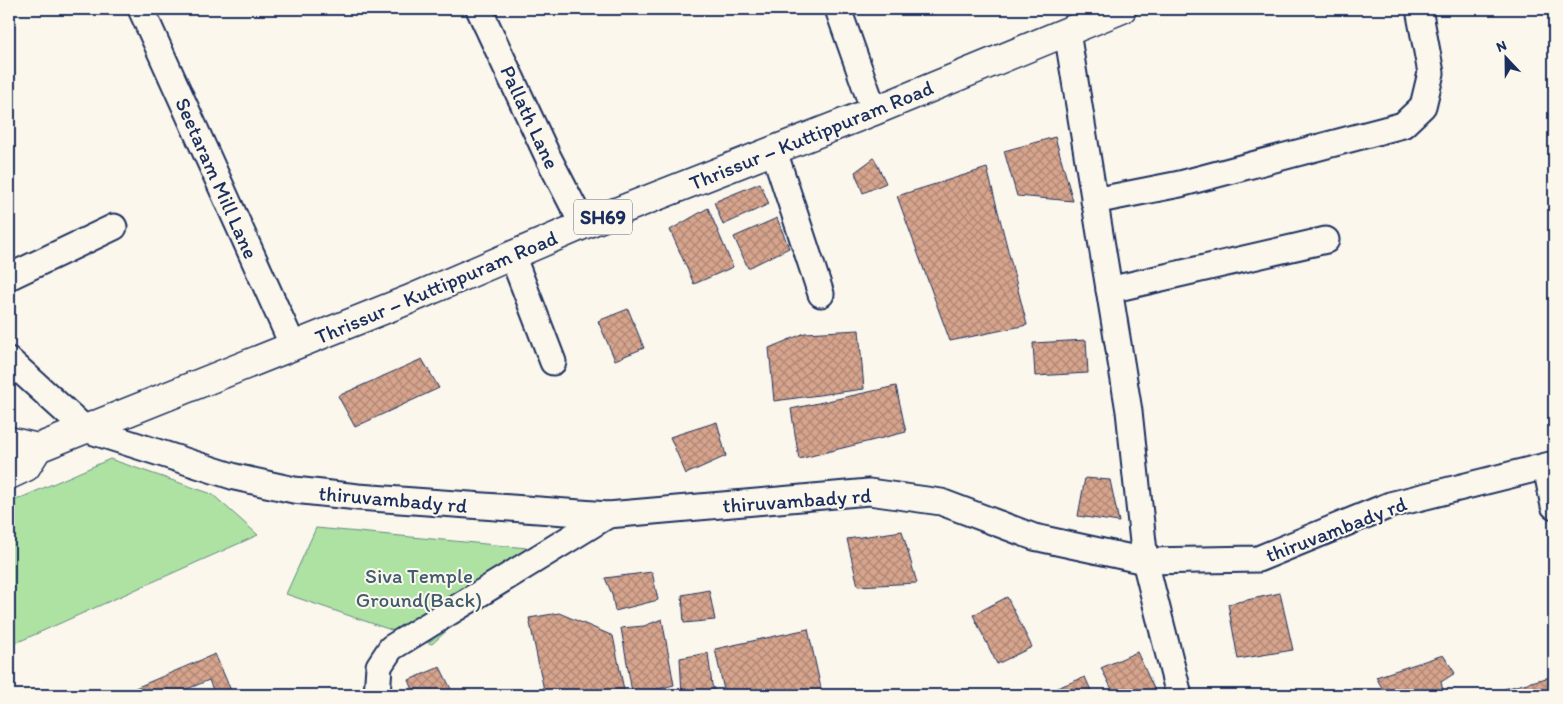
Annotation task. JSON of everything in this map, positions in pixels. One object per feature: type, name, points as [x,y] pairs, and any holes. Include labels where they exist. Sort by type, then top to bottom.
[{"type":"main road","name":"Thrissur – Kuttippuram Road","points":[[38,448],[477,271],[584,225],[874,111],[1122,9]]},
{"type":"main road","points":[[9,441],[38,448],[26,467],[9,475]]},
{"type":"street","name":"Seetaram Mill Lane","points":[[141,9],[293,346]]},
{"type":"street","name":"Pallath Lane","points":[[479,9],[549,159],[584,225]]},
{"type":"street","points":[[838,9],[874,111]]},
{"type":"street","points":[[1094,200],[1180,184],[1404,125],[1423,106],[1431,73],[1419,9]]},
{"type":"street","points":[[1067,32],[1129,411],[1145,561],[1179,695]]},
{"type":"street","points":[[774,151],[821,294]]},
{"type":"street","points":[[9,277],[114,226]]},
{"type":"street","points":[[1109,290],[1326,240]]},
{"type":"street","points":[[512,255],[553,362]]},
{"type":"street","points":[[9,360],[85,430]]},
{"type":"street","name":"thiruvambady rd","points":[[85,430],[235,477],[294,490],[358,498],[608,515],[869,492],[941,502],[1034,537],[1145,561],[1258,559],[1390,505],[1550,465]]},
{"type":"street","points":[[1550,465],[1554,506]]},
{"type":"street","points":[[376,695],[378,666],[391,648],[608,515]]},
{"type":"green space","points":[[110,459],[212,494],[258,535],[9,646],[9,503]]},
{"type":"green space","name":"Siva Temple Ground(Back)","points":[[316,528],[538,549],[432,644],[286,594]]},
{"type":"building","points":[[1055,137],[1073,201],[1017,196],[1004,151]]},
{"type":"building","points":[[874,158],[886,183],[863,193],[855,172]]},
{"type":"building","points":[[987,168],[1027,325],[950,341],[897,196]]},
{"type":"building","points":[[760,183],[769,204],[723,225],[714,202]]},
{"type":"building","points":[[708,208],[733,267],[694,284],[670,230]]},
{"type":"building","points":[[777,218],[789,248],[748,268],[734,237]]},
{"type":"building","points":[[628,309],[644,348],[615,360],[598,321]]},
{"type":"building","points":[[859,330],[864,389],[774,401],[769,348],[805,333]]},
{"type":"building","points":[[1086,340],[1088,373],[1035,376],[1033,343]]},
{"type":"building","points":[[422,359],[439,388],[355,427],[338,396]]},
{"type":"building","points":[[896,386],[906,432],[799,459],[791,409]]},
{"type":"building","points":[[717,422],[726,456],[686,474],[670,437]]},
{"type":"building","points":[[1085,478],[1110,480],[1119,522],[1078,516]]},
{"type":"building","points":[[902,531],[917,583],[858,586],[847,539]]},
{"type":"building","points":[[652,572],[658,600],[615,611],[612,594],[605,578]]},
{"type":"building","points":[[709,590],[715,620],[684,623],[682,595]]},
{"type":"building","points":[[1280,593],[1293,650],[1238,659],[1228,604]]},
{"type":"building","points":[[1007,597],[1032,647],[997,664],[973,615]]},
{"type":"building","points":[[559,613],[613,636],[625,695],[545,695],[529,618]]},
{"type":"building","points":[[662,619],[674,685],[654,690],[632,692],[621,628],[644,626]]},
{"type":"building","points":[[808,629],[822,693],[812,695],[725,695],[715,649]]},
{"type":"building","points":[[1137,652],[1157,695],[1115,695],[1101,668]]},
{"type":"building","points":[[708,653],[712,685],[717,695],[682,695],[680,658]]},
{"type":"building","points":[[215,654],[233,695],[215,695],[209,680],[173,695],[119,695]]},
{"type":"building","points":[[1443,655],[1455,673],[1441,682],[1444,695],[1386,695],[1376,677]]},
{"type":"building","points":[[440,667],[454,695],[415,695],[409,680]]},
{"type":"building","points":[[1554,676],[1554,695],[1494,695],[1493,692]]},
{"type":"building","points":[[1085,677],[1093,695],[1039,695]]}]
